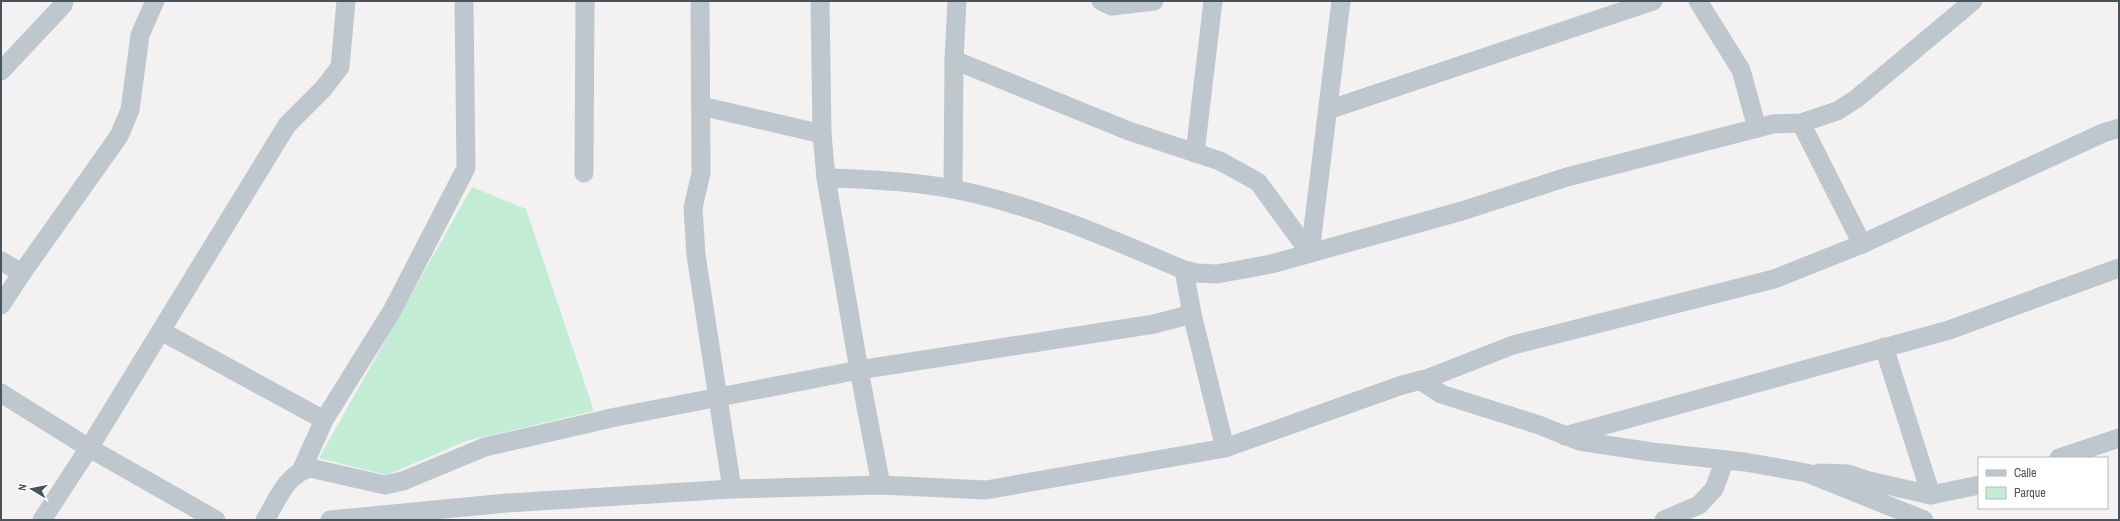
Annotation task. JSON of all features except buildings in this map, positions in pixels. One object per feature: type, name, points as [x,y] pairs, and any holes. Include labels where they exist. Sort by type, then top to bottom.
[{"type":"street","points":[[1,71],[63,5],[64,1]]},
{"type":"street","points":[[1,305],[119,136],[130,110],[140,35],[155,1]]},
{"type":"street","points":[[42,520],[89,448],[287,125],[323,89],[340,67],[346,1]]},
{"type":"street","points":[[301,471],[324,420],[392,311],[466,168],[464,1]]},
{"type":"street","points":[[584,1],[584,173]]},
{"type":"street","points":[[700,1],[700,173],[693,208],[696,255],[732,489]]},
{"type":"street","points":[[820,1],[822,134],[826,178],[859,370],[881,485]]},
{"type":"street","points":[[953,189],[954,60],[957,1]]},
{"type":"street","points":[[1101,1],[1112,6],[1154,1]]},
{"type":"street","points":[[1195,153],[1213,1]]},
{"type":"street","points":[[1310,253],[1341,1]]},
{"type":"street","points":[[1328,110],[1653,1]]},
{"type":"street","points":[[1698,1],[1740,70],[1757,128]]},
{"type":"street","points":[[826,178],[891,180],[953,189],[1062,219],[1184,270],[1217,274],[1271,264],[1462,211],[1567,177],[1773,124],[1801,123],[1837,111],[1856,99],[1973,1]]},
{"type":"street","points":[[954,60],[1129,131],[1220,161],[1258,182],[1310,253]]},
{"type":"street","points":[[700,106],[822,134]]},
{"type":"street","points":[[1801,123],[1862,244]]},
{"type":"street","points":[[330,520],[429,510],[732,489],[881,485],[986,490],[1225,448],[1420,380],[1513,344],[1774,279],[1862,244],[2103,133],[2119,128]]},
{"type":"street","points":[[1,261],[22,273]]},
{"type":"street","points":[[1565,436],[1949,330],[2119,268]]},
{"type":"street","points":[[1184,270],[1192,314],[1225,448]]},
{"type":"street","points":[[265,520],[290,479],[301,471],[310,468],[365,482],[385,485],[403,481],[485,447],[616,417],[859,370],[1154,324],[1192,314]]},
{"type":"street","points":[[161,331],[324,420]]},
{"type":"street","points":[[1884,347],[1931,496]]},
{"type":"street","points":[[1420,380],[1441,394],[1539,425],[1579,441],[1725,460],[1807,473],[1848,474],[1869,481],[1931,496],[1978,485]]},
{"type":"street","points":[[1,393],[89,448],[216,520]]},
{"type":"street","points":[[2062,457],[2119,438]]},
{"type":"street","points":[[1664,520],[1699,505],[1714,490],[1725,460]]},
{"type":"street","points":[[1807,473],[1924,520]]},
{"type":"green space","points":[[472,187],[526,209],[594,411],[466,441],[387,475],[319,458]]}]
